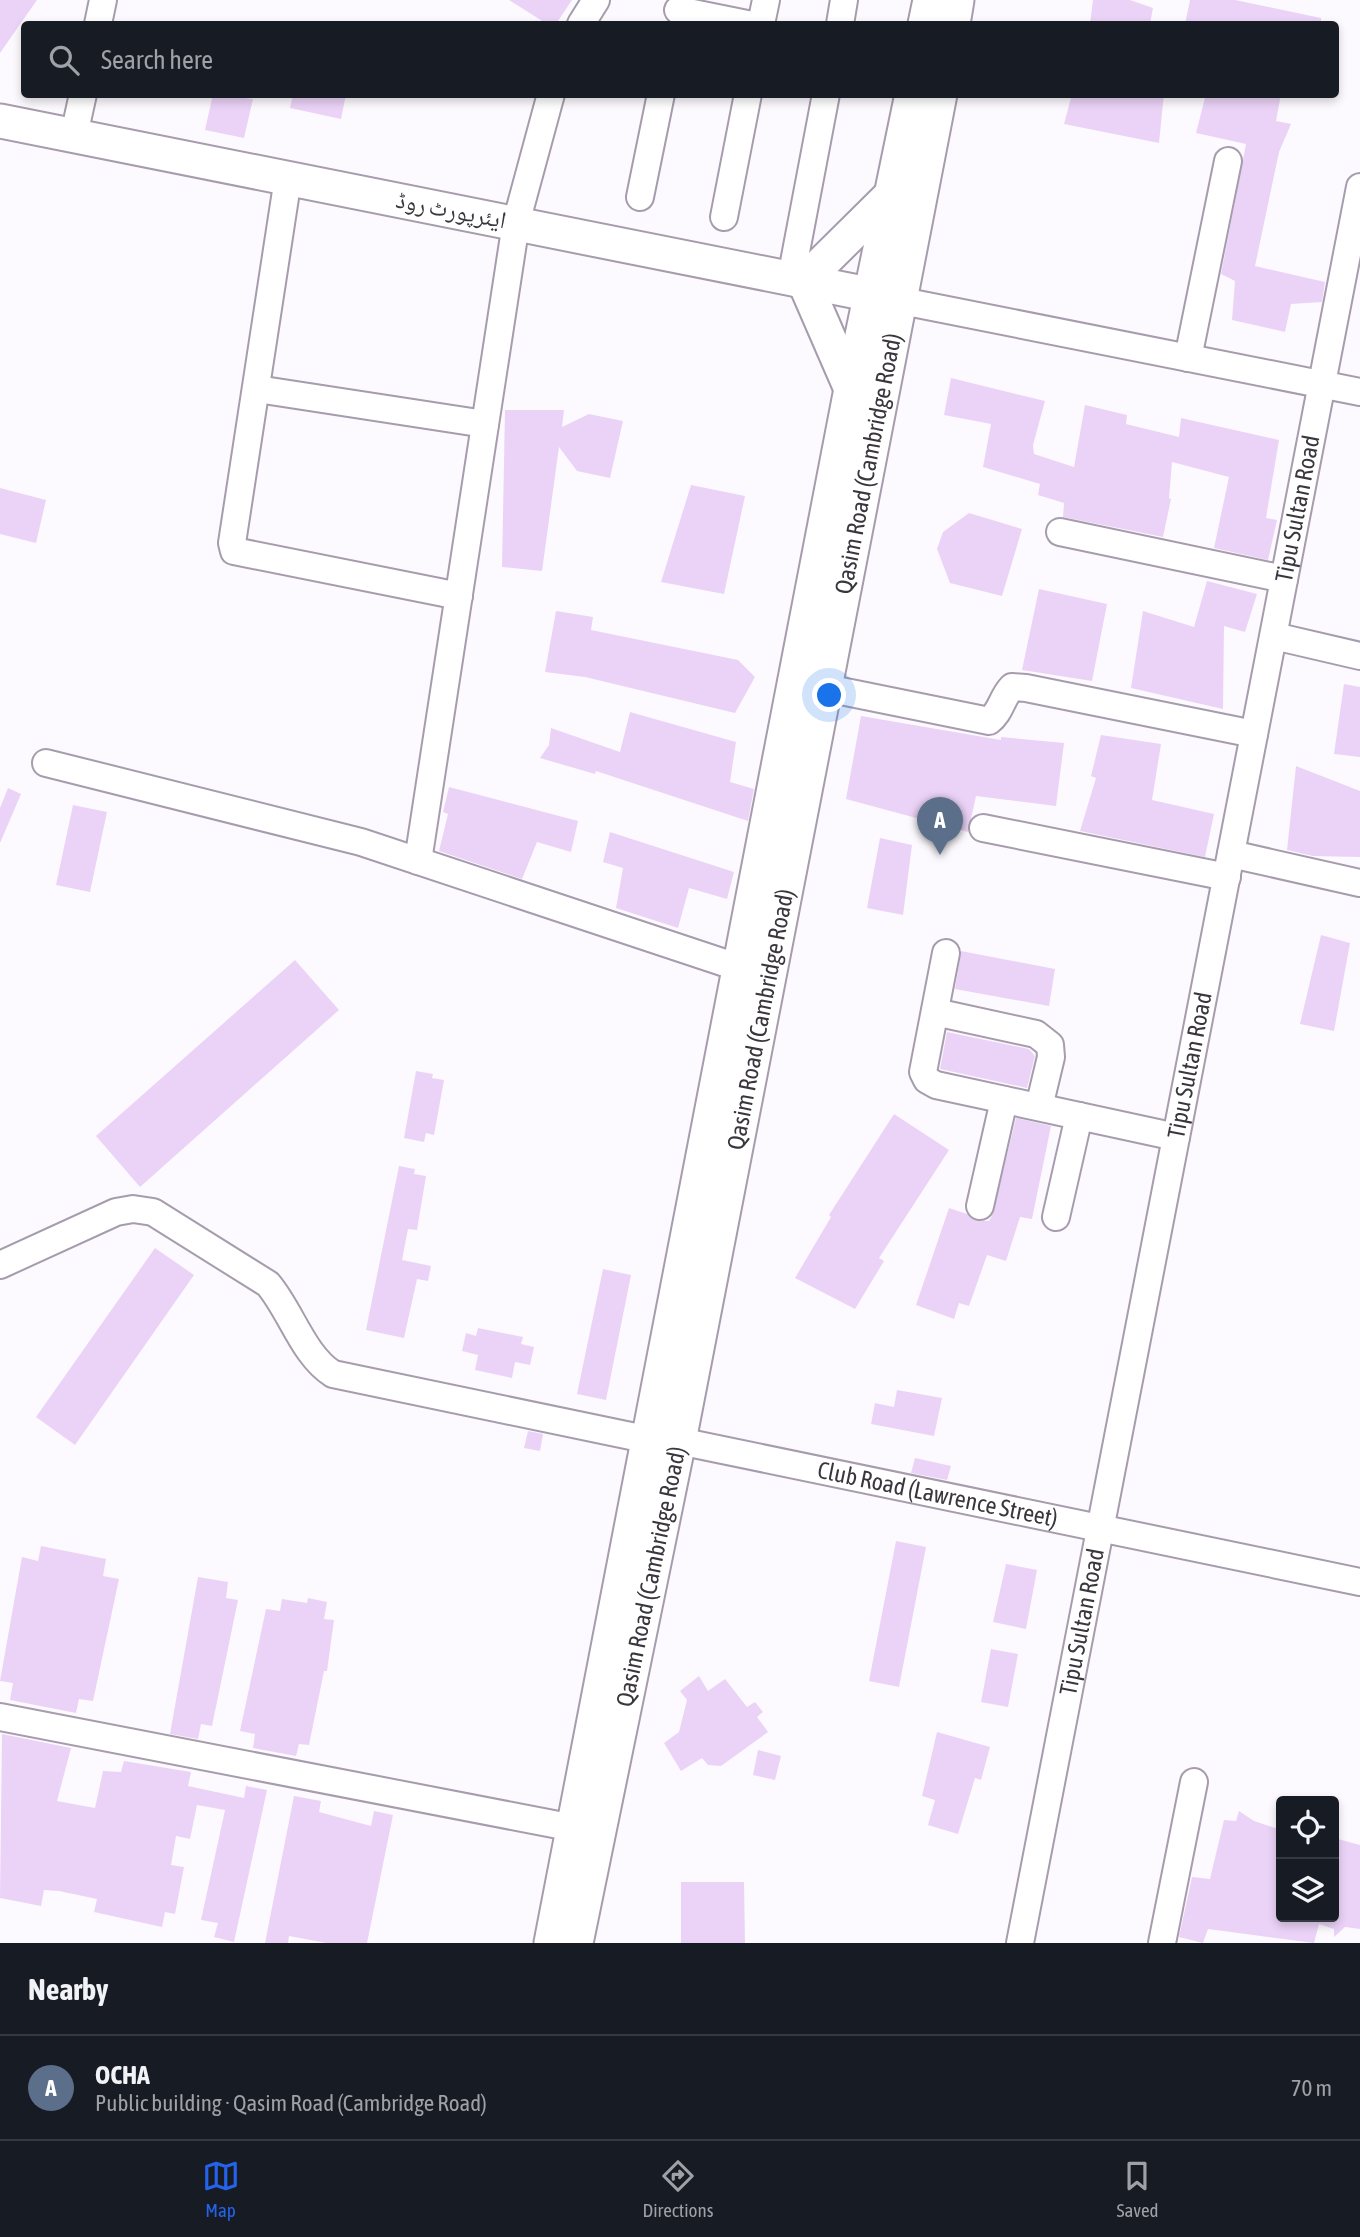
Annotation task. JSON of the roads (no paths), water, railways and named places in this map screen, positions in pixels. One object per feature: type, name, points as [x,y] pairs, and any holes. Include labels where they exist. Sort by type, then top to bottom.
[{"type":"main road","points":[[926,21],[930,0]]},
{"type":"main road","points":[[954,21],[957,0]]},
{"type":"main road","name":"Qasim Road (Cambridge Road)","points":[[576,1943],[665,1440],[740,968],[851,389],[887,298],[892,194],[911,98]]},
{"type":"main road","name":"Qasim Road (Cambridge Road)","points":[[551,1943],[574,1828],[665,1440],[827,688],[887,298],[939,98]]},
{"type":"main road","name":"ایئرپورٹ روڈ","points":[[0,121],[887,298]]},
{"type":"main road","points":[[851,389],[797,280],[892,194]]},
{"type":"street","points":[[99,21],[103,0]]},
{"type":"street","points":[[583,21],[596,0]]},
{"type":"street","points":[[762,21],[766,0]]},
{"type":"street","points":[[840,21],[844,0]]},
{"type":"street","points":[[678,11],[731,21]]},
{"type":"street","points":[[74,135],[82,98]]},
{"type":"street","points":[[418,861],[516,223],[550,98]]},
{"type":"street","points":[[640,197],[660,98]]},
{"type":"street","points":[[724,216],[747,98]]},
{"type":"street","points":[[797,280],[825,98]]},
{"type":"street","points":[[1188,358],[1228,161]]},
{"type":"street","points":[[288,178],[232,543],[234,551],[459,596]]},
{"type":"street","name":"Tipu Sultan Road","points":[[1020,1943],[1360,187]]},
{"type":"street","points":[[887,298],[1360,392]]},
{"type":"street","points":[[257,389],[485,424]]},
{"type":"street","points":[[1060,532],[1284,579]]},
{"type":"street","points":[[1273,636],[1360,656]]},
{"type":"street","points":[[827,688],[989,721],[997,715],[1006,693],[1012,687],[1026,688],[1254,734]]},
{"type":"street","points":[[46,763],[361,842],[740,968]]},
{"type":"street","points":[[983,828],[1360,883]]},
{"type":"street","points":[[946,953],[923,1072],[927,1080],[936,1085],[1177,1137]]},
{"type":"street","points":[[935,1012],[1036,1034],[1050,1045],[1051,1057],[1039,1107]]},
{"type":"street","points":[[980,1206],[1004,1100]]},
{"type":"street","points":[[1056,1217],[1079,1116]]},
{"type":"street","name":"Club Road (Lawrence Street)","points":[[0,1265],[117,1212],[133,1209],[153,1212],[268,1284],[280,1299],[320,1366],[333,1374],[1360,1582]]},
{"type":"street","points":[[0,1717],[574,1828]]},
{"type":"street","points":[[1162,1943],[1194,1782]]},
{"type":"place","name":"OCHA","points":[[940,855]]}]
